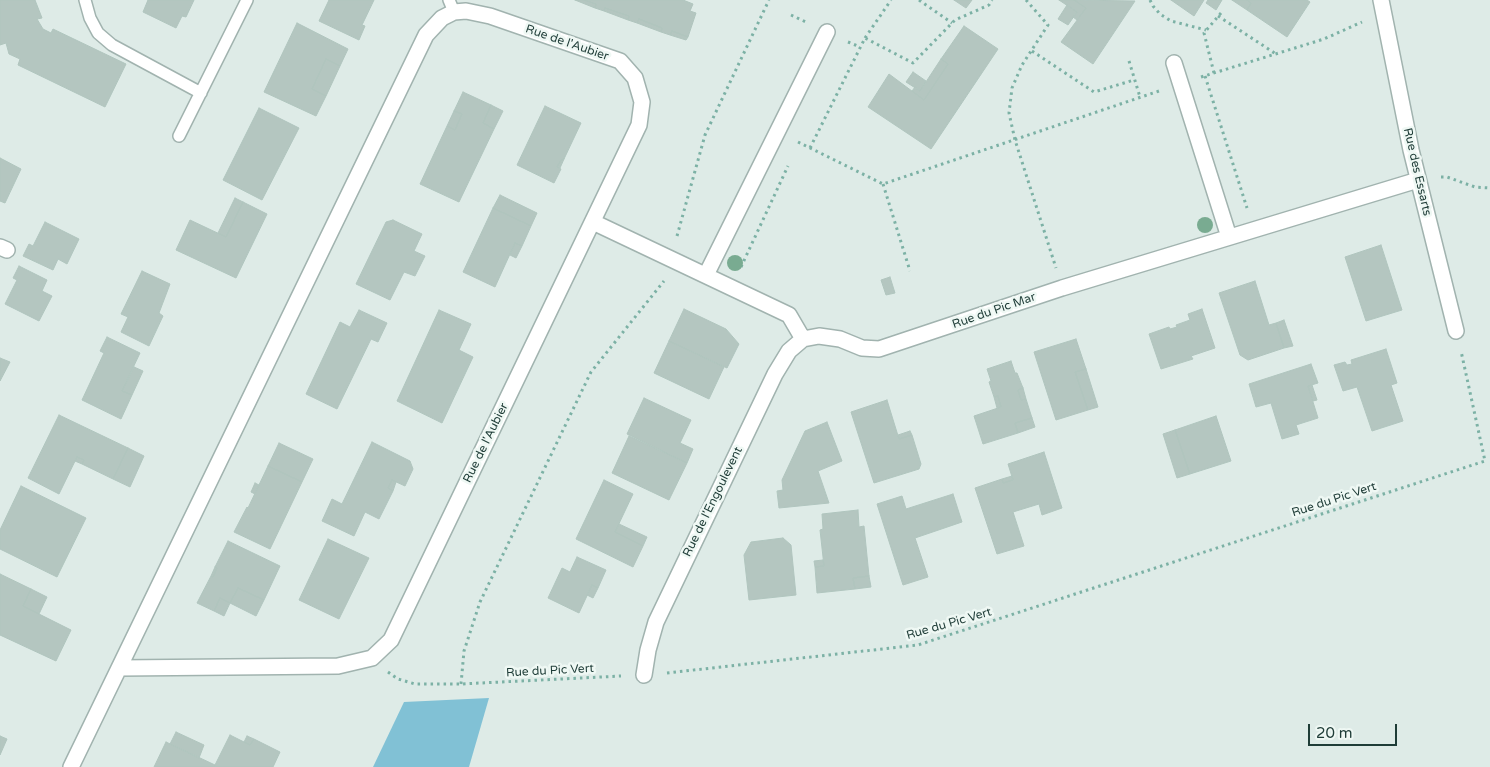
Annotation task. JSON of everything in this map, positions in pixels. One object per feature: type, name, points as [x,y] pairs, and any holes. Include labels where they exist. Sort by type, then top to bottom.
[{"type":"street","name":"Rue des Essarts","points":[[1380,4],[1411,150],[1456,331]]},
{"type":"street","name":"Rue de l'Aubier","points":[[71,767],[426,35],[452,6],[490,16],[620,61],[635,78],[642,102],[639,125],[391,640],[372,658]]},
{"type":"street","points":[[706,275],[827,32]]},
{"type":"street","points":[[1174,63],[1229,237]]},
{"type":"street","name":"Rue du Pic Mar","points":[[803,339],[819,336],[840,340],[862,348],[879,349],[1062,288],[1418,180]]},
{"type":"street","points":[[593,222],[789,315],[803,339]]},
{"type":"street","name":"Rue de l'Engoulevent","points":[[644,675],[648,650],[656,622],[775,374],[789,351],[803,339]]},
{"type":"street","points":[[119,668],[338,666],[372,658]]},
{"type":"lane","points":[[85,0],[90,18],[98,33],[112,45],[201,92]]},
{"type":"lane","points":[[179,136],[247,0]]},
{"type":"path","points":[[461,684],[464,651],[480,602],[591,372],[664,281],[705,135],[769,0]]},
{"type":"path","points":[[810,148],[865,38],[891,0]]},
{"type":"path","points":[[919,0],[952,23]]},
{"type":"path","points":[[865,38],[913,63],[954,20],[989,5],[992,0]]},
{"type":"path","points":[[1026,0],[1048,25],[1022,65],[1012,88],[1009,113],[1015,140],[1062,288]]},
{"type":"path","points":[[1150,0],[1160,14],[1171,21],[1206,30]]},
{"type":"path","points":[[777,131],[883,184],[1140,97],[1324,39],[1380,4]]},
{"type":"path","points":[[1214,73],[1204,34],[1220,15],[1276,54]]},
{"type":"path","points":[[1032,51],[1094,92],[1134,80]]},
{"type":"path","points":[[1129,61],[1140,97]]},
{"type":"path","points":[[1205,76],[1248,211]]},
{"type":"path","points":[[796,151],[800,142]]},
{"type":"path","points":[[731,288],[792,159]]},
{"type":"path","points":[[1418,180],[1447,177],[1475,187],[1490,188]]},
{"type":"path","points":[[883,184],[910,271]]},
{"type":"path","name":"Rue du Pic Vert","points":[[372,658],[384,671],[415,684],[461,684],[644,675],[918,645],[1485,461],[1456,331]]},
{"type":"water","points":[[489,698],[469,767],[373,767],[404,702]]},
{"type":"building","points":[[0,0],[35,0],[42,18],[37,19],[43,29],[51,33],[53,29],[126,64],[105,107],[18,65],[20,59],[9,54],[6,43],[0,45]]},
{"type":"building","points":[[148,0],[194,0],[186,17],[182,16],[176,28],[143,12]]},
{"type":"building","points":[[329,0],[374,0],[362,25],[365,26],[359,40],[319,21]]},
{"type":"building","points":[[575,0],[584,0],[596,4],[595,8]]},
{"type":"building","points":[[584,0],[683,0],[693,4],[690,11],[696,13],[688,37],[672,31],[670,35],[661,32],[662,28],[639,19],[637,23],[628,20],[629,16],[605,8],[604,11],[595,8],[596,4]]},
{"type":"building","points":[[954,0],[972,0],[966,8]]},
{"type":"building","points":[[1059,0],[1074,0],[1086,8],[1077,20],[1073,17],[1077,12]]},
{"type":"building","points":[[1074,0],[1135,1],[1093,64],[1061,42],[1086,8]]},
{"type":"building","points":[[1171,0],[1204,0],[1194,16]]},
{"type":"building","points":[[1208,0],[1222,0],[1216,10],[1206,3]]},
{"type":"building","points":[[1232,0],[1247,0],[1251,3],[1247,10]]},
{"type":"building","points":[[1247,0],[1307,0],[1310,2],[1287,37],[1247,10],[1251,3]]},
{"type":"building","points":[[1067,5],[1077,12],[1068,25],[1058,19]]},
{"type":"building","points":[[605,8],[629,16],[628,20],[604,11]]},
{"type":"building","points":[[639,19],[662,28],[661,32],[637,23]]},
{"type":"building","points":[[297,23],[348,49],[340,66],[326,59],[312,89],[326,96],[316,116],[264,92]]},
{"type":"building","points":[[964,26],[998,49],[931,149],[868,107],[889,74],[924,100],[948,64],[941,59]]},
{"type":"building","points":[[672,31],[688,37],[686,40],[670,35]]},
{"type":"building","points":[[326,59],[340,66],[326,96],[312,89]]},
{"type":"building","points":[[941,59],[948,64],[924,100],[912,91],[915,87],[920,91]]},
{"type":"building","points":[[913,72],[926,81],[920,91],[906,82]]},
{"type":"building","points":[[463,92],[491,105],[483,123],[494,129],[459,202],[420,184],[447,126],[455,130],[462,114],[454,111]]},
{"type":"building","points":[[491,105],[503,111],[494,129],[483,123]]},
{"type":"building","points":[[545,106],[581,123],[564,159],[561,160],[557,167],[561,169],[554,183],[517,165]]},
{"type":"building","points":[[259,108],[299,128],[262,200],[223,180]]},
{"type":"building","points":[[454,111],[462,114],[455,130],[447,126]]},
{"type":"building","points":[[0,158],[21,169],[5,203],[0,201]]},
{"type":"building","points":[[564,159],[560,168],[557,167],[561,160]]},
{"type":"building","points":[[500,195],[537,213],[531,226],[493,208]]},
{"type":"building","points":[[235,198],[243,202],[226,237],[218,233]]},
{"type":"building","points":[[243,202],[267,214],[236,278],[176,250],[190,220],[226,237]]},
{"type":"building","points":[[493,208],[531,226],[522,246],[515,243],[495,287],[463,272]]},
{"type":"building","points":[[393,220],[422,234],[414,251],[425,256],[415,276],[404,272],[390,300],[356,284],[386,222]]},
{"type":"building","points":[[45,222],[79,239],[67,264],[58,259],[53,270],[23,256],[29,244],[33,246]]},
{"type":"building","points":[[515,243],[522,246],[516,258],[510,255]]},
{"type":"building","points":[[1381,245],[1402,310],[1366,321],[1345,257]]},
{"type":"building","points":[[19,266],[47,280],[42,291],[52,296],[39,321],[5,304],[17,280],[13,278]]},
{"type":"building","points":[[142,271],[170,284],[159,313],[163,316],[149,346],[121,332],[128,317],[121,314]]},
{"type":"building","points":[[890,277],[895,293],[886,295],[881,280]]},
{"type":"building","points":[[1255,281],[1269,325],[1276,323],[1284,348],[1248,360],[1240,355],[1219,293]]},
{"type":"building","points":[[684,309],[726,329],[739,344],[727,368],[669,341]]},
{"type":"building","points":[[1202,309],[1215,348],[1191,356],[1193,359],[1161,369],[1149,334],[1169,327],[1170,329],[1177,327],[1176,325],[1190,320],[1188,314]]},
{"type":"building","points":[[359,310],[387,323],[378,342],[371,339],[337,409],[306,394],[340,322],[350,327]]},
{"type":"building","points":[[439,310],[471,324],[459,350],[473,357],[442,423],[397,401]]},
{"type":"building","points":[[1284,320],[1293,346],[1284,348],[1276,323]]},
{"type":"building","points":[[107,337],[140,353],[122,391],[132,395],[121,419],[82,400],[104,353],[100,351]]},
{"type":"building","points":[[1076,339],[1086,369],[1075,372],[1088,410],[1056,420],[1034,352]]},
{"type":"building","points":[[669,341],[724,367],[709,399],[654,373]]},
{"type":"building","points":[[1386,349],[1397,383],[1391,385],[1403,421],[1372,431],[1357,387],[1343,391],[1334,365],[1345,362],[1347,365],[1352,364],[1351,360]]},
{"type":"building","points":[[0,358],[10,362],[0,381]]},
{"type":"building","points":[[1011,361],[1023,388],[1018,390],[1021,400],[1026,399],[1032,418],[1015,423],[1018,433],[983,444],[974,416],[1001,407],[998,396],[994,397],[987,369]]},
{"type":"building","points":[[1311,364],[1318,383],[1308,386],[1318,418],[1296,425],[1299,434],[1282,439],[1271,403],[1256,407],[1249,384]]},
{"type":"building","points":[[134,367],[143,371],[132,395],[122,391]]},
{"type":"building","points":[[1086,369],[1098,407],[1088,410],[1075,372]]},
{"type":"building","points":[[1312,385],[1317,400],[1313,401],[1308,386]]},
{"type":"building","points":[[1023,388],[1026,399],[1021,400],[1018,390]]},
{"type":"building","points":[[998,396],[1001,407],[997,408],[994,397]]},
{"type":"building","points":[[644,398],[691,420],[680,443],[693,449],[687,463],[627,434]]},
{"type":"building","points":[[887,400],[899,439],[912,435],[921,464],[919,469],[874,483],[851,412]]},
{"type":"building","points":[[59,415],[128,448],[113,479],[82,464],[84,460],[77,457],[59,494],[28,478]]},
{"type":"building","points":[[1216,416],[1231,461],[1190,474],[1175,430]]},
{"type":"building","points":[[1032,418],[1035,427],[1018,433],[1015,423]]},
{"type":"building","points":[[827,422],[842,461],[818,471],[829,503],[779,508],[777,491],[783,490],[782,480],[805,431]]},
{"type":"building","points":[[1175,430],[1190,474],[1177,478],[1163,434]]},
{"type":"building","points":[[910,431],[912,435],[899,439],[898,435]]},
{"type":"building","points":[[629,436],[687,463],[669,500],[612,473]]},
{"type":"building","points":[[372,442],[410,461],[413,469],[405,486],[392,480],[388,488],[393,491],[379,519],[365,512],[354,536],[322,521],[332,499],[342,504]]},
{"type":"building","points":[[279,443],[313,459],[302,482],[268,466]]},
{"type":"building","points":[[128,448],[144,456],[130,487],[113,479]]},
{"type":"building","points":[[1044,452],[1062,508],[1042,515],[1039,504],[1013,512],[1024,546],[997,554],[975,488],[1002,479],[1003,483],[1013,480],[1008,464]]},
{"type":"building","points":[[77,457],[84,460],[82,464],[75,461]]},
{"type":"building","points":[[268,466],[302,482],[270,549],[234,532]]},
{"type":"building","points":[[1012,476],[1013,480],[1003,483],[1002,479]]},
{"type":"building","points":[[392,480],[396,482],[393,491],[388,488]]},
{"type":"building","points":[[604,480],[633,494],[615,532],[643,546],[633,567],[576,539]]},
{"type":"building","points":[[255,483],[259,485],[255,494],[251,492]]},
{"type":"building","points":[[21,486],[86,518],[57,577],[0,549],[0,530]]},
{"type":"building","points":[[953,494],[962,522],[915,538],[928,577],[903,585],[877,504],[902,496],[906,509]]},
{"type":"building","points":[[858,510],[859,527],[864,526],[869,576],[853,578],[855,589],[817,593],[815,567],[824,566],[820,530],[823,529],[822,514]]},
{"type":"building","points":[[619,524],[647,537],[643,546],[615,532]]},
{"type":"building","points":[[783,538],[791,545],[796,595],[749,600],[744,555],[751,542]]},
{"type":"building","points":[[328,539],[369,558],[339,619],[299,600]]},
{"type":"building","points":[[228,541],[280,566],[264,600],[238,588],[230,603],[220,598],[214,611],[197,603],[211,576],[213,577],[217,568],[215,567]]},
{"type":"building","points":[[577,557],[606,570],[598,588],[592,585],[579,613],[548,598],[562,568],[570,572]]},
{"type":"building","points":[[823,560],[824,566],[815,567],[814,561]]},
{"type":"building","points":[[215,567],[217,568],[213,577],[211,576]]},
{"type":"building","points":[[0,574],[31,589],[23,606],[71,630],[56,661],[0,635]]},
{"type":"building","points":[[869,576],[871,587],[855,589],[853,578]]},
{"type":"building","points":[[592,585],[598,588],[593,598],[587,595]]},
{"type":"building","points":[[238,588],[264,600],[256,616],[230,603]]},
{"type":"building","points":[[31,589],[47,597],[39,614],[23,606]]},
{"type":"building","points":[[220,598],[230,603],[224,616],[214,611]]},
{"type":"building","points":[[176,732],[204,745],[199,758],[170,744]]},
{"type":"building","points":[[230,735],[250,745],[254,739],[280,752],[273,767],[214,767]]},
{"type":"building","points":[[0,736],[7,739],[0,755]]},
{"type":"building","points":[[247,736],[254,739],[250,745],[244,742]]},
{"type":"building","points":[[166,742],[215,765],[214,767],[154,767]]}]
